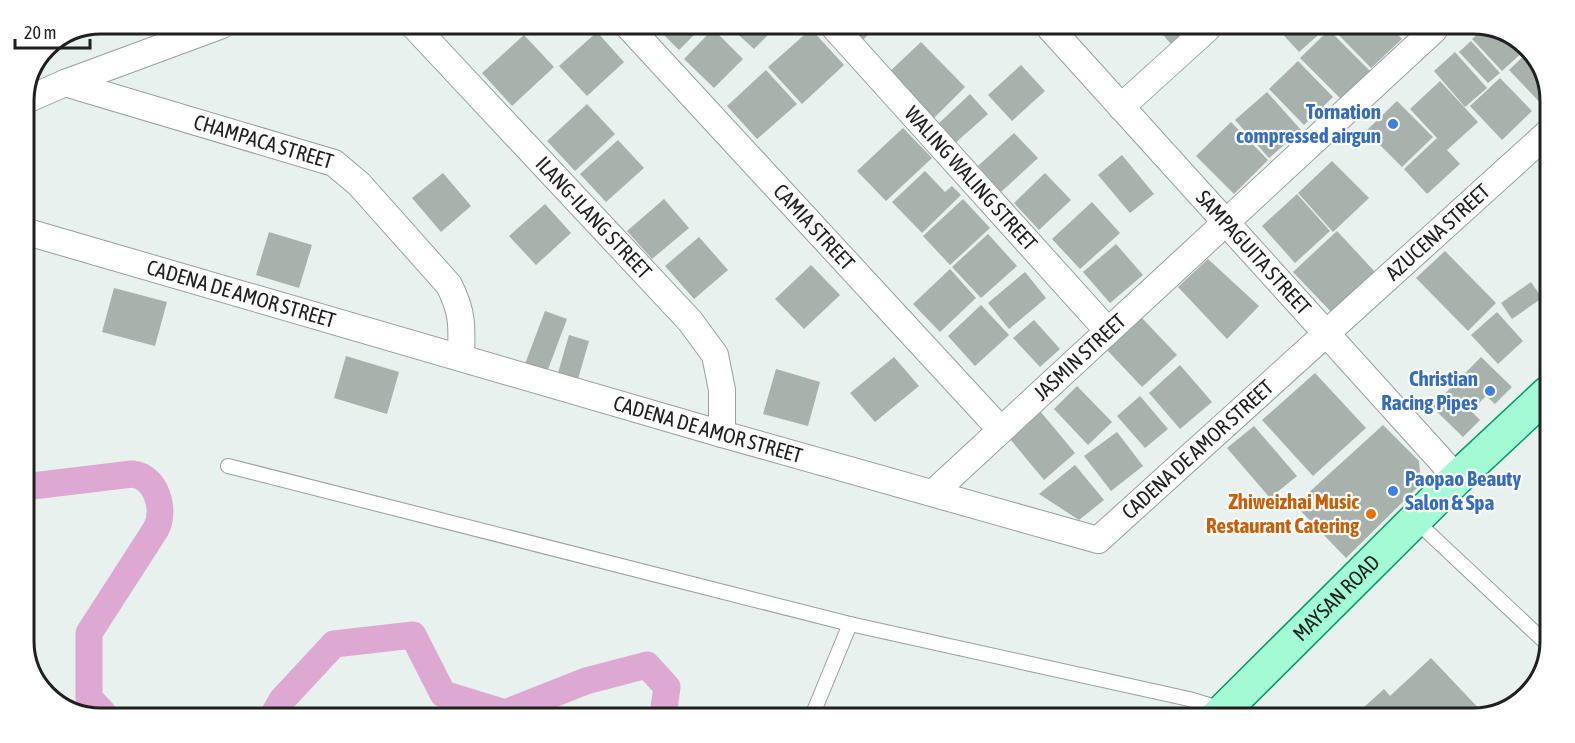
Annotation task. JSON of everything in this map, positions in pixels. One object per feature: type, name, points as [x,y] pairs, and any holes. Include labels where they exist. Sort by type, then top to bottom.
[{"type":"main road","name":"MAYSAN ROAD","points":[[1229,708],[1457,478],[1540,400]]},
{"type":"street","points":[[35,96],[195,34]]},
{"type":"street","name":"ILANG-ILANG STREET","points":[[421,34],[690,321],[709,346],[715,355],[722,390],[722,434]]},
{"type":"street","name":"CAMIA STREET","points":[[635,34],[1001,430]]},
{"type":"street","name":"WALING WALING STREET","points":[[840,34],[1108,331]]},
{"type":"street","name":"SAMPAGUITA STREET","points":[[1055,34],[1457,478]]},
{"type":"street","points":[[1121,107],[1201,34]]},
{"type":"street","name":"JASMIN STREET","points":[[933,493],[1430,34]]},
{"type":"street","name":"CHAMPACA STREET","points":[[65,83],[334,163],[359,184],[449,285],[459,305],[462,319],[460,357]]},
{"type":"street","name":"AZUCENA STREET","points":[[1326,334],[1540,140]]},
{"type":"street","name":"CADENA DE AMOR STREET","points":[[35,234],[722,434],[1098,540],[1326,334]]},
{"type":"lane","points":[[228,466],[850,624],[1224,708]]},
{"type":"lane","points":[[1415,520],[1540,637]]},
{"type":"lane","points":[[815,708],[850,624]]},
{"type":"building","points":[[595,34],[599,34],[624,62],[587,96],[559,66]]},
{"type":"building","points":[[663,34],[695,34],[679,50]]},
{"type":"building","points":[[708,34],[718,34],[743,59],[714,88],[684,59]]},
{"type":"building","points":[[738,34],[769,34],[754,49]]},
{"type":"building","points":[[805,34],[816,34],[844,65],[802,104],[768,67]]},
{"type":"building","points":[[856,34],[869,34],[862,41]]},
{"type":"building","points":[[1162,34],[1182,34],[1171,44]]},
{"type":"building","points":[[1283,34],[1319,34],[1299,52]]},
{"type":"building","points":[[1325,34],[1333,34],[1370,71],[1341,99],[1300,58]]},
{"type":"building","points":[[1338,34],[1397,34],[1402,39],[1371,68]]},
{"type":"building","points":[[524,35],[554,67],[512,106],[482,73]]},
{"type":"building","points":[[1477,35],[1486,36],[1507,44],[1521,54],[1502,71],[1472,39]]},
{"type":"building","points":[[1471,41],[1500,73],[1488,83],[1459,52]]},
{"type":"building","points":[[921,42],[965,87],[932,120],[887,74]]},
{"type":"building","points":[[1455,52],[1487,88],[1465,107],[1434,71]]},
{"type":"building","points":[[1523,57],[1537,80],[1540,103],[1509,70]]},
{"type":"building","points":[[1298,61],[1333,97],[1304,125],[1269,89]]},
{"type":"building","points":[[1021,65],[1045,91],[1012,121],[988,95]]},
{"type":"building","points":[[766,70],[797,104],[757,139],[727,106]]},
{"type":"building","points":[[1500,78],[1532,111],[1502,140],[1470,106]]},
{"type":"building","points":[[1440,81],[1478,122],[1447,150],[1460,164],[1427,194],[1404,169],[1437,138],[1410,109]]},
{"type":"building","points":[[1267,92],[1301,130],[1269,158],[1235,120]]},
{"type":"building","points":[[970,94],[988,114],[954,144],[937,125]]},
{"type":"building","points":[[1397,101],[1433,137],[1402,167],[1366,131]]},
{"type":"building","points":[[587,104],[615,134],[575,171],[547,141]]},
{"type":"building","points":[[1231,122],[1268,160],[1234,194],[1196,156]]},
{"type":"building","points":[[903,128],[932,158],[886,201],[857,171]]},
{"type":"building","points":[[1014,133],[1038,158],[1001,192],[978,166]]},
{"type":"building","points":[[618,140],[644,168],[606,202],[580,174]]},
{"type":"building","points":[[1122,155],[1154,194],[1130,213],[1098,175]]},
{"type":"building","points":[[1332,161],[1369,198],[1333,232],[1298,193]]},
{"type":"building","points":[[925,171],[945,192],[952,186],[961,195],[922,233],[892,202]]},
{"type":"building","points":[[443,173],[471,206],[441,232],[412,198]]},
{"type":"building","points":[[1045,173],[1071,200],[1039,230],[1014,203]]},
{"type":"building","points":[[1297,194],[1330,231],[1295,263],[1262,226]]},
{"type":"building","points":[[664,199],[689,228],[652,259],[627,231]]},
{"type":"building","points":[[963,199],[990,228],[950,265],[923,236]]},
{"type":"building","points":[[1092,202],[1120,233],[1080,269],[1052,239]]},
{"type":"building","points":[[545,204],[571,233],[536,265],[509,236]]},
{"type":"building","points":[[1337,231],[1376,273],[1333,314],[1293,272]]},
{"type":"building","points":[[269,232],[312,245],[299,288],[256,275]]},
{"type":"building","points":[[988,234],[1017,266],[981,298],[952,267]]},
{"type":"building","points":[[699,237],[728,270],[694,299],[665,266]]},
{"type":"building","points":[[1116,244],[1143,275],[1110,303],[1083,272]]},
{"type":"building","points":[[1445,251],[1496,303],[1468,331],[1416,278]]},
{"type":"building","points":[[1208,259],[1259,306],[1227,339],[1178,287]]},
{"type":"building","points":[[811,265],[840,295],[804,329],[775,299]]},
{"type":"building","points":[[950,269],[976,298],[940,332],[913,304]]},
{"type":"building","points":[[1025,272],[1046,298],[1009,329],[988,303]]},
{"type":"building","points":[[1531,282],[1540,295],[1540,299],[1512,319],[1501,303]]},
{"type":"building","points":[[114,288],[167,302],[155,346],[102,332]]},
{"type":"building","points":[[981,305],[1009,335],[975,366],[948,336]]},
{"type":"building","points":[[545,311],[567,319],[547,372],[525,364]]},
{"type":"building","points":[[1497,312],[1523,341],[1498,364],[1471,335]]},
{"type":"building","points":[[1142,318],[1177,355],[1142,387],[1107,350]]},
{"type":"building","points":[[1034,320],[1060,349],[1040,367],[1013,338]]},
{"type":"building","points":[[569,335],[589,341],[578,379],[558,373]]},
{"type":"building","points":[[346,356],[399,372],[387,414],[334,398]]},
{"type":"building","points":[[894,357],[919,386],[875,422],[850,393]]},
{"type":"building","points":[[1481,357],[1512,387],[1495,404],[1486,396],[1471,411],[1480,420],[1463,437],[1432,407]]},
{"type":"building","points":[[1180,365],[1212,402],[1180,429],[1149,393]]},
{"type":"building","points":[[776,369],[820,382],[808,426],[763,414]]},
{"type":"building","points":[[1315,373],[1366,428],[1313,476],[1262,420]]},
{"type":"building","points":[[1077,386],[1112,422],[1088,445],[1054,409]]},
{"type":"building","points":[[1140,396],[1168,429],[1145,448],[1117,416]]},
{"type":"building","points":[[1040,411],[1075,453],[1044,480],[1010,439]]},
{"type":"building","points":[[1383,425],[1419,461],[1421,484],[1346,558],[1295,505]]},
{"type":"building","points":[[1254,426],[1297,476],[1270,498],[1227,448]]},
{"type":"building","points":[[1117,432],[1143,466],[1111,491],[1084,456]]},
{"type":"building","points":[[1075,465],[1104,500],[1079,520],[1039,494]]},
{"type":"building","points":[[1431,658],[1478,708],[1363,708],[1384,689],[1390,696]]},
{"type":"waterway","points":[[35,486],[132,474],[147,481],[157,495],[160,512],[156,529],[89,633],[89,698],[98,708]]},
{"type":"waterway","points":[[277,708],[282,700],[334,644],[413,635],[443,694],[489,708]]},
{"type":"waterway","points":[[518,708],[586,681],[647,665],[667,687],[664,708]]},
{"type":"place","name":"Tornation compressed airgun","points":[[1393,124]]},
{"type":"place","name":"Christian Racing Pipes","points":[[1490,391]]},
{"type":"place","name":"Paopao Beauty Salon & Spa","points":[[1393,491]]},
{"type":"place","name":"Zhiweizhai Music Restaurant Catering","points":[[1371,514]]}]
